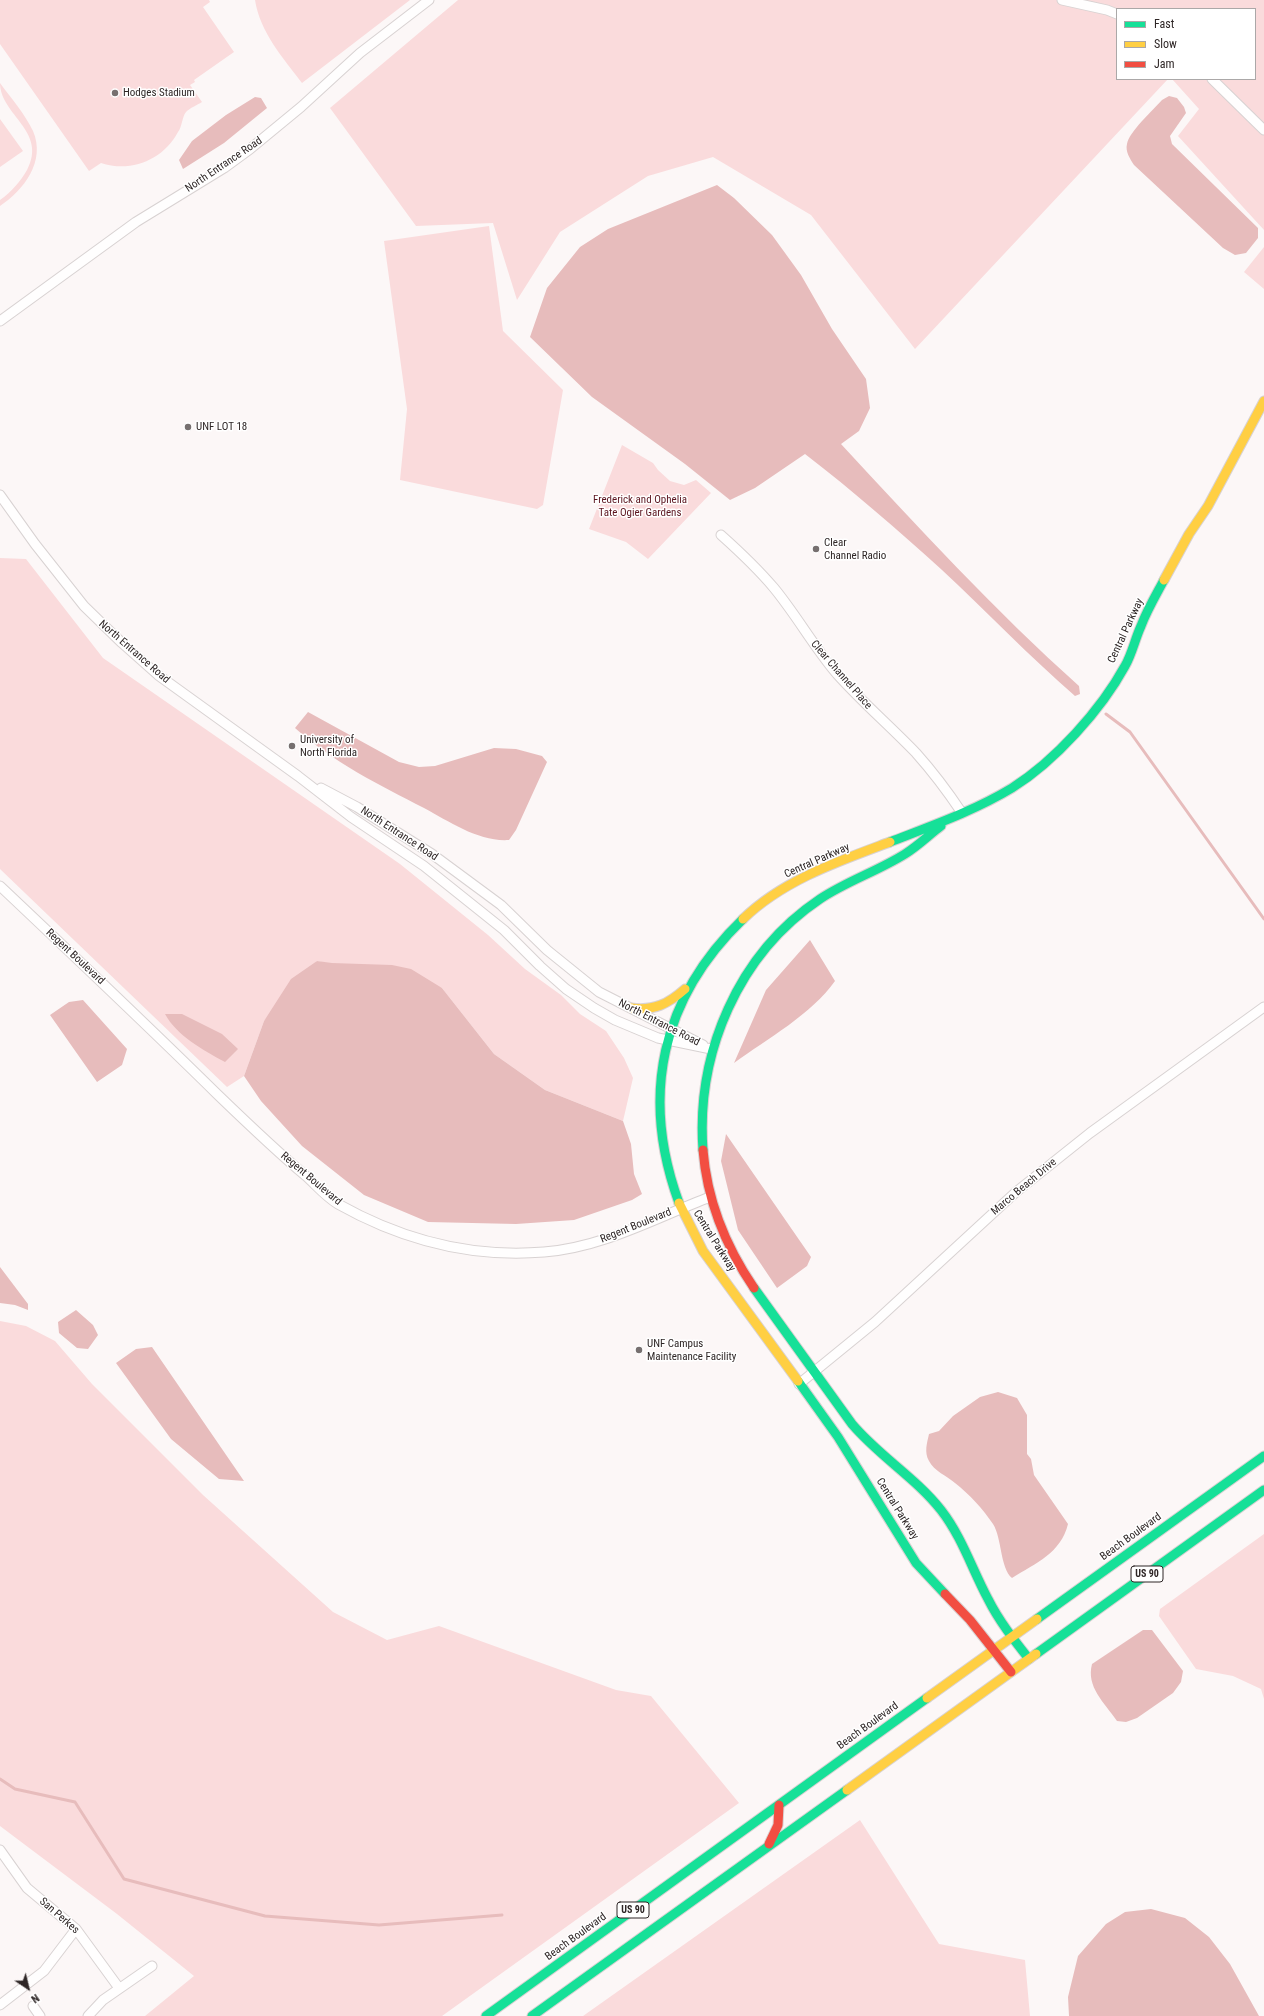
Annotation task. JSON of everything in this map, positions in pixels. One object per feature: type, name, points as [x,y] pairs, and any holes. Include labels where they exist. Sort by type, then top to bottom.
[{"type":"main road","name":"Central Parkway","points":[[1011,1672],[970,1620],[916,1563],[838,1437],[703,1251],[680,1208],[662,1150],[658,1117],[662,1066],[667,1041],[690,984],[706,959],[727,934],[754,909],[792,884],[992,800],[1024,781],[1050,759],[1084,724],[1126,666],[1145,616],[1187,538],[1209,504],[1245,432],[1264,401]]},
{"type":"main road","name":"Central Parkway","points":[[952,817],[912,849],[828,893],[804,910],[785,926],[753,964],[736,990],[711,1049],[702,1096],[701,1131],[703,1163],[710,1197],[718,1223],[740,1268],[860,1434],[916,1484],[941,1510],[958,1535],[989,1602],[1029,1659]]},
{"type":"main road","points":[[631,1008],[648,1010],[662,1007],[676,998],[690,984]]},
{"type":"main road","name":"Beach Boulevard","points":[[486,2016],[1264,1456]]},
{"type":"main road","name":"US 90","points":[[532,2016],[1264,1490]]},
{"type":"main road","points":[[779,1804],[793,1814],[809,1818]]},
{"type":"main road","points":[[767,1848],[780,1826],[781,1816],[779,1804]]},
{"type":"street","name":"North Entrance Road","points":[[3,320],[136,222],[212,175],[250,149],[301,107],[360,53],[429,0]]},
{"type":"street","points":[[1062,0],[1107,10],[1116,14]]},
{"type":"street","points":[[1213,80],[1264,130]]},
{"type":"street","name":"North Entrance Road","points":[[0,495],[84,606],[158,675],[352,817],[424,866],[504,930],[540,966],[566,989],[615,1020],[667,1041],[711,1049]]},
{"type":"street","name":"Clear Channel Place","points":[[721,535],[747,559],[775,589],[811,642],[878,717],[916,752],[940,780],[962,813]]},
{"type":"street","name":"North Entrance Road","points":[[298,776],[357,807],[432,854],[501,905],[547,950],[579,978],[599,992],[711,1049]]},
{"type":"street","points":[[464,878],[464,890],[469,901]]},
{"type":"street","name":"Regent Boulevard","points":[[0,886],[267,1142],[336,1202],[384,1227],[431,1244],[473,1252],[513,1254],[546,1252],[603,1241],[642,1226],[680,1208],[710,1197]]},
{"type":"street","name":"Marco Beach Drive","points":[[799,1384],[875,1322],[1016,1192],[1090,1132],[1264,1007]]},
{"type":"street","name":"San Perkes","points":[[0,1850],[26,1888],[76,1929],[119,1988]]},
{"type":"street","points":[[0,2005],[44,1971],[76,1929]]},
{"type":"street","points":[[88,2016],[103,2000],[152,1966]]},
{"type":"street","points":[[33,2006],[40,2016]]},
{"type":"green space","name":"Hodges Stadium","points":[[0,0],[209,0],[210,2],[203,7],[234,52],[194,80],[195,82],[190,85],[202,102],[186,112],[179,130],[172,142],[164,150],[155,157],[135,165],[112,166],[101,163],[89,171],[0,44]]},
{"type":"green space","points":[[255,0],[410,0],[302,83],[267,34]]},
{"type":"green space","points":[[458,0],[1264,0],[1264,230],[1178,136],[1199,109],[1173,80],[1256,80],[1256,8],[1116,8],[1116,80],[1167,80],[915,349],[811,215],[713,157],[648,176],[560,232],[517,300],[493,223],[416,226],[330,108]]},
{"type":"green space","points":[[0,83],[30,125],[36,142],[37,153],[35,164],[24,183],[17,192],[0,206],[0,200],[8,194],[27,170],[32,156],[32,144],[28,134],[7,105],[2,94]]},
{"type":"green space","points":[[0,119],[23,151],[0,167]]},
{"type":"green space","points":[[489,226],[503,331],[563,390],[543,505],[537,509],[400,480],[407,409],[384,241]]},
{"type":"green space","points":[[1264,247],[1264,289],[1244,272]]},
{"type":"green space","name":"Frederick and Ophelia Tate Ogier Gardens","points":[[622,445],[653,463],[670,481],[684,485],[696,480],[711,493],[648,559],[626,542],[589,529]]},
{"type":"green space","points":[[0,558],[26,559],[103,658],[400,864],[488,935],[525,969],[561,995],[580,1014],[606,1031],[624,1058],[633,1078],[623,1121],[545,1090],[494,1054],[442,988],[317,961],[264,1021],[244,1076],[227,1087],[0,869]]},
{"type":"green space","points":[[0,1321],[26,1326],[55,1341],[92,1384],[203,1495],[333,1612],[387,1640],[439,1626],[616,1690],[651,1696],[739,1803],[442,2016],[145,2016],[194,1976],[117,1914],[0,1826]]},
{"type":"green space","points":[[1264,1534],[1264,1699],[1261,1689],[1233,1676],[1196,1669],[1159,1616],[1160,1609]]},
{"type":"green space","points":[[860,1820],[939,1944],[1025,1960],[1030,2016],[583,2016]]},
{"type":"shaded area","points":[[1169,96],[1177,98],[1184,107],[1186,113],[1170,136],[1172,144],[1258,228],[1258,238],[1246,253],[1235,255],[1223,248],[1134,165],[1127,152],[1127,144],[1132,133],[1162,100]]},
{"type":"shaded area","points":[[255,97],[261,98],[267,108],[224,143],[183,169],[179,160],[192,141],[226,115]]},
{"type":"shaded area","points":[[717,185],[734,198],[772,235],[801,275],[832,329],[866,379],[870,408],[859,431],[841,444],[987,598],[1079,686],[1080,694],[1075,696],[892,525],[805,454],[755,488],[730,500],[685,464],[592,397],[530,337],[547,288],[580,247],[608,229]]},
{"type":"shaded area","points":[[308,712],[399,762],[419,767],[435,766],[494,748],[516,749],[542,756],[547,762],[516,830],[509,840],[487,838],[454,825],[373,782],[325,752],[295,728]]},
{"type":"shaded area","points":[[810,940],[835,981],[802,1015],[734,1063],[766,990]]},
{"type":"shaded area","points":[[317,961],[392,965],[411,969],[442,988],[494,1054],[545,1090],[623,1121],[631,1144],[634,1174],[642,1194],[632,1200],[574,1220],[516,1224],[428,1222],[364,1195],[302,1146],[261,1101],[244,1076],[264,1021],[291,979]]},
{"type":"shaded area","points":[[83,1000],[127,1049],[122,1065],[97,1082],[50,1015],[69,1002]]},
{"type":"shaded area","points":[[165,1014],[182,1014],[222,1034],[238,1049],[225,1062],[183,1036]]},
{"type":"shaded area","points":[[726,1134],[811,1257],[807,1266],[777,1288],[738,1230],[721,1161]]},
{"type":"shaded area","points":[[0,1267],[28,1304],[28,1310],[15,1305],[0,1303]]},
{"type":"shaded area","points":[[76,1310],[93,1325],[98,1335],[88,1349],[77,1348],[59,1333],[58,1322]]},
{"type":"shaded area","points":[[152,1347],[244,1481],[219,1479],[171,1439],[116,1363],[136,1349]]},
{"type":"shaded area","points":[[998,1392],[1017,1398],[1027,1415],[1027,1454],[1031,1459],[1034,1475],[1068,1524],[1065,1534],[1054,1550],[1012,1578],[1005,1567],[998,1537],[993,1524],[980,1507],[965,1492],[952,1480],[931,1465],[927,1458],[926,1451],[929,1434],[939,1431],[953,1416],[980,1397]]},
{"type":"shaded area","points":[[1143,1630],[1152,1630],[1183,1671],[1181,1682],[1173,1693],[1137,1718],[1126,1722],[1117,1721],[1097,1694],[1092,1680],[1092,1664]]},
{"type":"shaded area","points":[[1151,1909],[1185,1918],[1209,1937],[1230,1964],[1259,2016],[1069,2016],[1068,1997],[1078,1956],[1106,1924],[1125,1912]]},
{"type":"waterway","points":[[1106,714],[1130,732],[1264,919]]},
{"type":"waterway","points":[[0,1779],[15,1789],[75,1802],[124,1879],[265,1916],[379,1925],[502,1915]]},
{"type":"traffic: fast","points":[[890,842],[952,818],[998,796],[1028,777],[1060,749],[1090,717],[1115,683],[1132,651],[1146,614],[1164,580]]},
{"type":"traffic: fast","points":[[703,1150],[703,1114],[707,1078],[715,1042],[728,1009],[745,977],[766,948],[791,922],[820,899],[905,854],[941,826]]},
{"type":"traffic: fast","points":[[679,1203],[667,1163],[661,1125],[660,1087],[666,1050],[676,1015],[693,982],[715,949],[743,919]]},
{"type":"traffic: fast","points":[[754,1288],[852,1424],[863,1436],[931,1498],[941,1510],[961,1542],[992,1607],[1029,1659]]},
{"type":"traffic: fast","points":[[798,1381],[838,1437],[916,1563],[945,1594]]},
{"type":"traffic: fast","points":[[1037,1619],[1264,1456]]},
{"type":"traffic: fast","points":[[1036,1654],[1264,1490]]},
{"type":"traffic: fast","points":[[486,2016],[927,1698]]},
{"type":"traffic: fast","points":[[532,2016],[847,1790]]},
{"type":"traffic: slow","points":[[1164,580],[1189,534],[1208,506],[1264,401]]},
{"type":"traffic: slow","points":[[743,919],[776,893],[812,873],[890,842]]},
{"type":"traffic: slow","points":[[631,1008],[639,1009],[660,1005],[673,999],[685,989]]},
{"type":"traffic: slow","points":[[679,1203],[703,1251],[798,1381]]},
{"type":"traffic: slow","points":[[927,1698],[1037,1619]]},
{"type":"traffic: slow","points":[[847,1790],[1036,1654]]},
{"type":"traffic: jam","points":[[703,1150],[709,1187],[720,1222],[735,1256],[754,1288]]},
{"type":"traffic: jam","points":[[945,1594],[970,1620],[1011,1672]]},
{"type":"traffic: jam","points":[[769,1844],[778,1825],[779,1805]]},
{"type":"place","name":"Hodges Stadium","points":[[115,93]]},
{"type":"place","name":"UNF LOT 18","points":[[188,427]]},
{"type":"place","name":"Clear Channel Radio","points":[[816,549]]},
{"type":"place","name":"University of North Florida","points":[[292,746]]},
{"type":"place","name":"UNF Campus Maintenance Facility","points":[[639,1350]]}]
